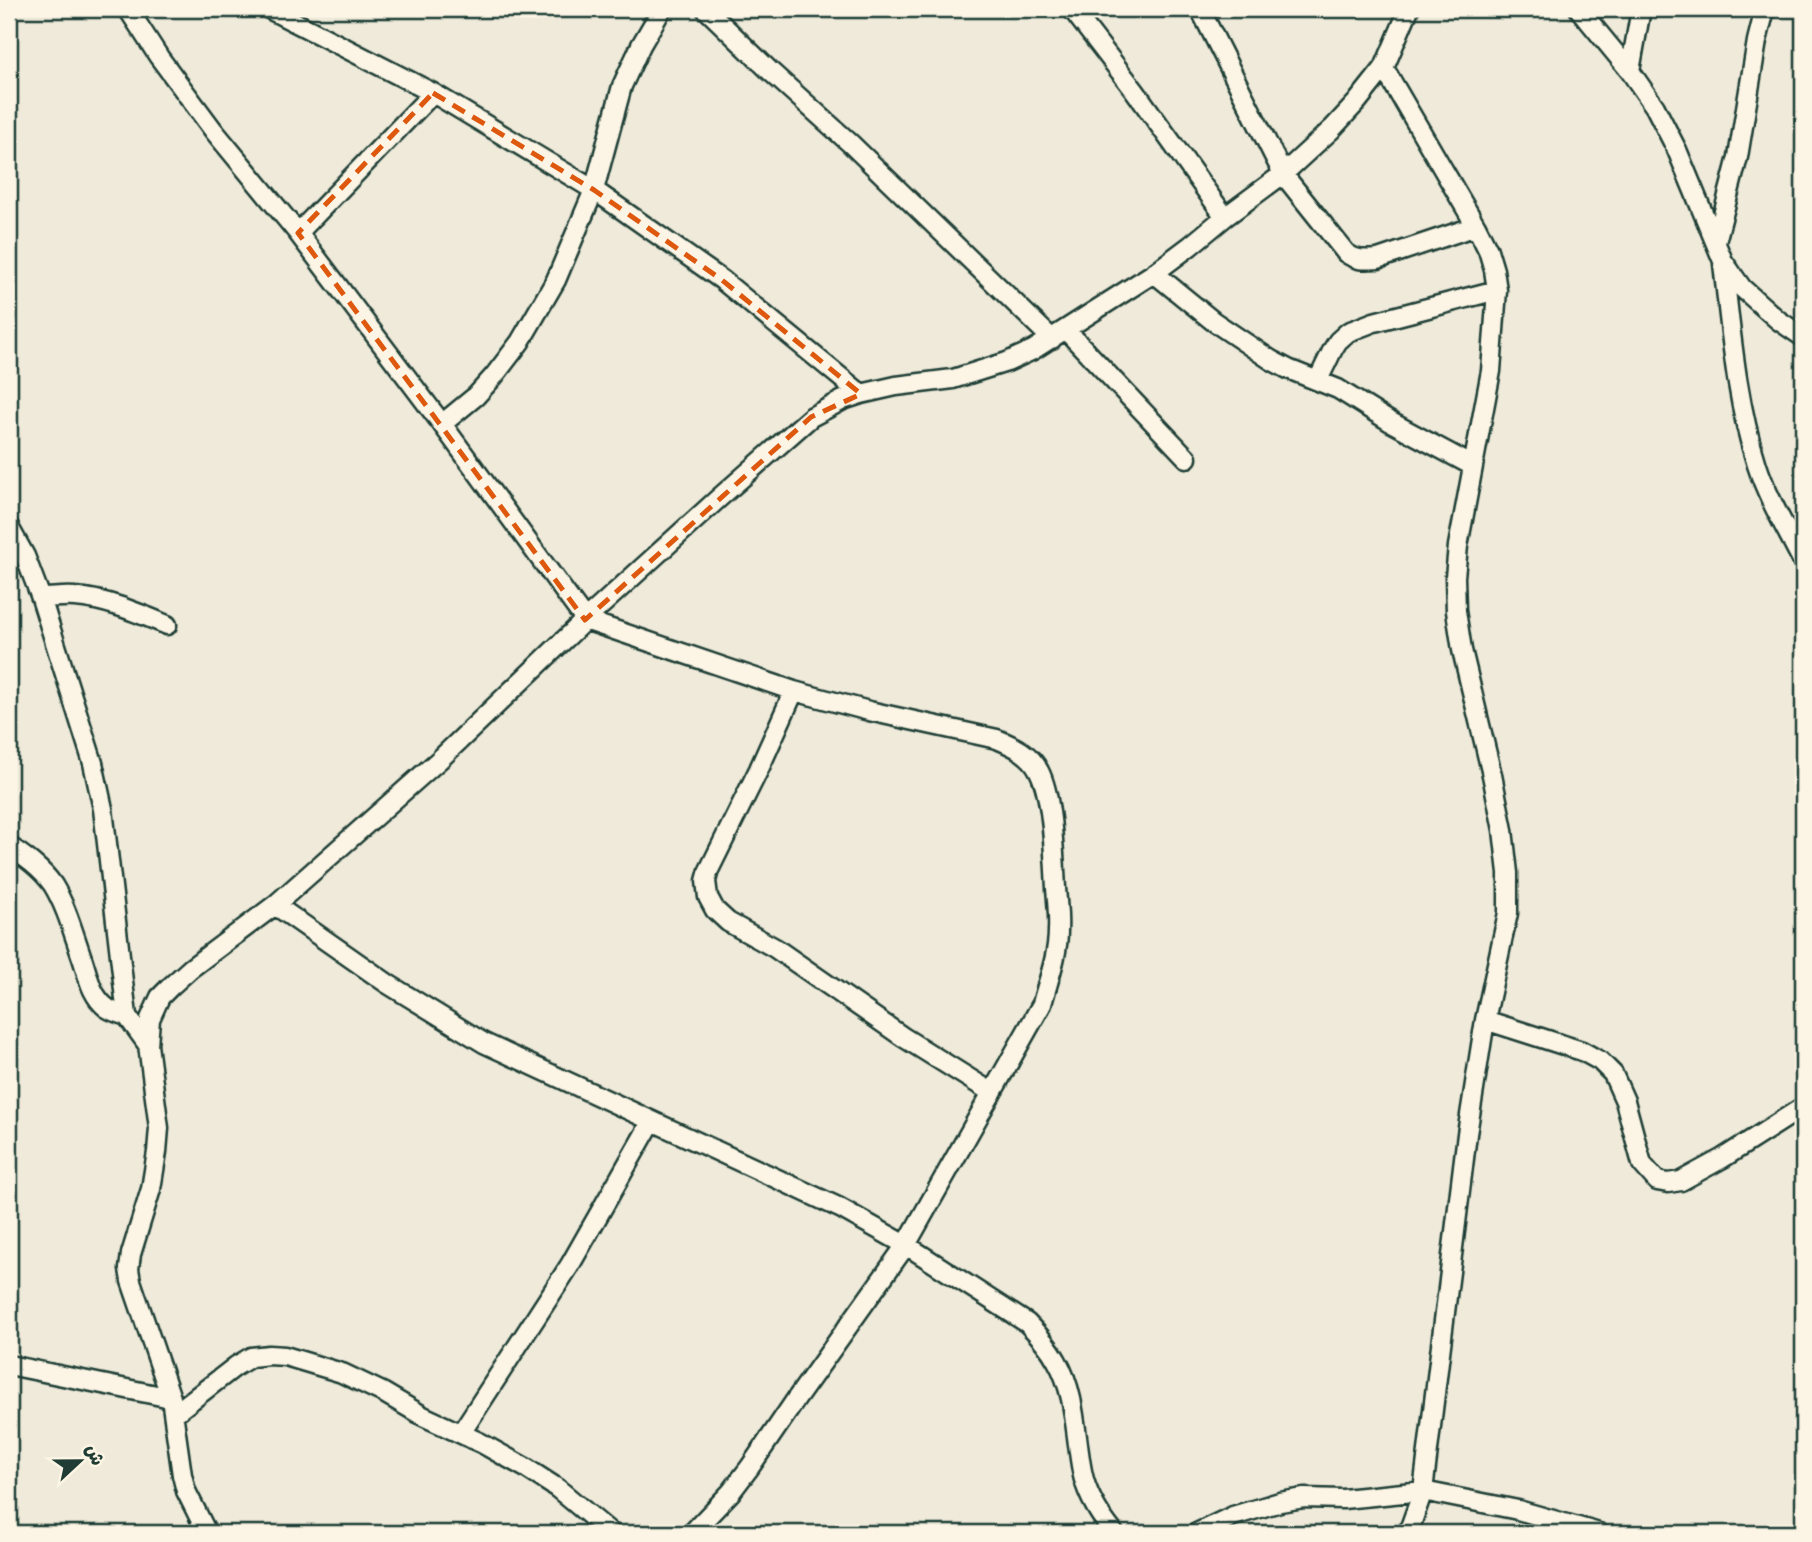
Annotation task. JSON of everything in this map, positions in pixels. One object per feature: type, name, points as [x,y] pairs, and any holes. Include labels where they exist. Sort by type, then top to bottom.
[{"type":"street","points":[[128,9],[159,57],[214,131],[298,233],[585,620],[794,691],[869,711],[998,739],[1027,756],[1039,771],[1047,794],[1053,841],[1059,932],[1042,1004],[906,1245],[750,1467],[731,1492],[692,1533]]},
{"type":"street","points":[[269,9],[433,93],[594,190],[722,280],[861,394]]},
{"type":"street","points":[[442,424],[476,396],[520,342],[556,280],[594,190],[622,86],[662,9]]},
{"type":"street","points":[[1072,9],[1135,91],[1224,217]]},
{"type":"street","points":[[1200,9],[1283,174],[1346,253],[1362,261],[1378,259],[1476,226]]},
{"type":"street","points":[[207,1533],[181,1475],[173,1406],[129,1269],[139,1223],[151,1189],[158,1152],[159,1128],[148,1045],[150,1020],[160,997],[191,968],[275,905],[439,760],[585,620],[811,418],[842,400],[861,394],[965,376],[1033,350],[1154,273],[1283,174],[1332,129],[1384,68],[1409,9]]},
{"type":"street","points":[[1579,9],[1630,71],[1655,107],[1677,150],[1716,242],[1723,261],[1734,355],[1757,465],[1803,562]]},
{"type":"street","points":[[1630,71],[1641,9]]},
{"type":"street","points":[[1716,242],[1738,157],[1757,41],[1765,9]]},
{"type":"street","points":[[711,10],[769,71],[1059,335],[1187,458]]},
{"type":"street","points":[[1384,68],[1476,226],[1494,270],[1497,290],[1491,371],[1458,546],[1455,577],[1456,611],[1462,650],[1492,775],[1508,873],[1508,913],[1485,1020],[1457,1208],[1423,1491],[1408,1533]]},
{"type":"street","points":[[298,233],[433,93]]},
{"type":"street","points":[[1723,261],[1742,288],[1778,320],[1803,337]]},
{"type":"street","points":[[1154,273],[1204,314],[1271,360],[1338,388],[1390,421],[1473,466]]},
{"type":"street","points":[[1318,380],[1338,341],[1348,332],[1374,322],[1497,290]]},
{"type":"street","points":[[9,527],[25,555],[41,598],[93,763],[103,809],[127,1016],[148,1045]]},
{"type":"street","points":[[41,598],[76,597],[97,601],[167,625]]},
{"type":"street","points":[[794,691],[709,870],[706,881],[708,897],[715,910],[728,922],[775,948],[903,1037],[992,1092]]},
{"type":"street","points":[[9,846],[42,871],[53,885],[83,959],[88,981],[97,997],[107,1007],[127,1016]]},
{"type":"street","points":[[275,905],[388,984],[484,1043],[840,1208],[906,1245],[1027,1323],[1044,1340],[1058,1362],[1068,1388],[1083,1474],[1090,1495],[1114,1533]]},
{"type":"street","points":[[1485,1020],[1582,1051],[1600,1061],[1613,1074],[1625,1101],[1642,1164],[1657,1181],[1681,1181],[1723,1158],[1803,1107]]},
{"type":"street","points":[[461,1433],[569,1265],[652,1121]]},
{"type":"street","points":[[9,1365],[173,1406],[251,1357],[269,1354],[285,1356],[342,1373],[526,1468],[557,1488],[611,1533]]},
{"type":"street","points":[[1196,1533],[1233,1516],[1280,1502],[1423,1491],[1518,1510],[1599,1533]]},
{"type":"highlighted area","points":[[433,93],[594,190],[722,280],[861,394],[811,417],[585,620],[298,233]]}]
